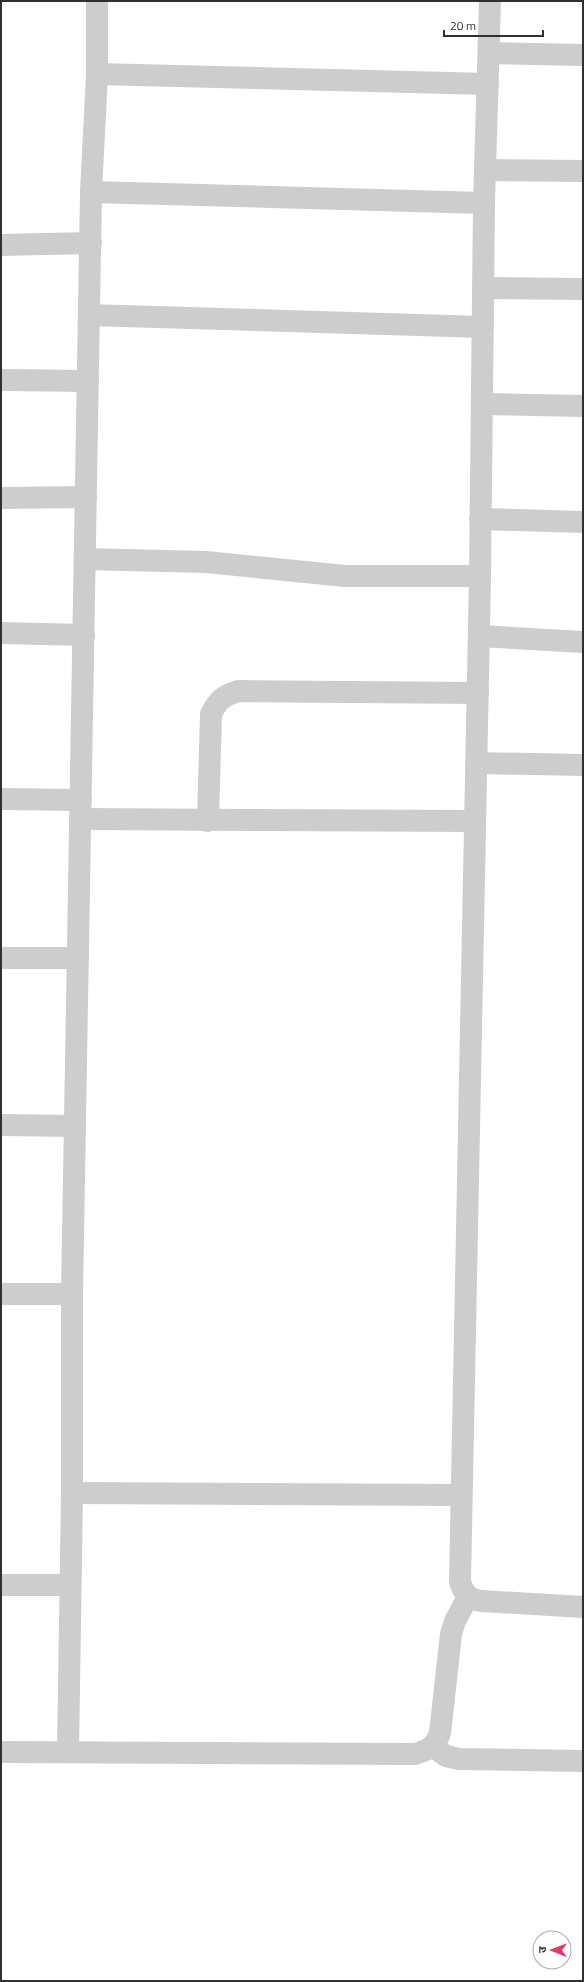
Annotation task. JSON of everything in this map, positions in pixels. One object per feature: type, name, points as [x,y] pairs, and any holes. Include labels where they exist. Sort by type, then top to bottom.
[{"type":"street","points":[[68,1752],[72,1492],[72,1294],[80,809],[89,315],[92,243],[91,192],[97,74],[97,1]]},
{"type":"street","points":[[490,1],[484,203],[478,693],[460,1582],[463,1592],[468,1597],[481,1601],[583,1607]]},
{"type":"street","points":[[489,52],[583,55]]},
{"type":"street","points":[[97,74],[488,84]]},
{"type":"street","points":[[485,170],[583,170]]},
{"type":"street","points":[[91,192],[484,203]]},
{"type":"street","points":[[1,244],[92,243]]},
{"type":"street","points":[[484,288],[583,289]]},
{"type":"street","points":[[89,315],[483,327]]},
{"type":"street","points":[[1,380],[88,381]]},
{"type":"street","points":[[482,404],[583,406]]},
{"type":"street","points":[[1,498],[86,497]]},
{"type":"street","points":[[480,519],[583,522]]},
{"type":"street","points":[[85,559],[206,562],[345,576],[480,576]]},
{"type":"street","points":[[1,633],[84,634]]},
{"type":"street","points":[[478,636],[583,642]]},
{"type":"street","points":[[208,821],[211,714],[216,703],[224,695],[238,691],[478,693]]},
{"type":"street","points":[[476,763],[583,765]]},
{"type":"street","points":[[1,798],[80,809],[208,821],[475,821]]},
{"type":"street","points":[[1,958],[78,958]]},
{"type":"street","points":[[1,1125],[75,1126]]},
{"type":"street","points":[[1,1294],[72,1294]]},
{"type":"street","points":[[72,1492],[461,1495]]},
{"type":"street","points":[[1,1585],[70,1585]]},
{"type":"street","points":[[1,1752],[415,1754],[433,1747],[440,1733],[451,1634],[455,1622],[468,1597]]},
{"type":"street","points":[[433,1747],[446,1756],[459,1759],[583,1761]]}]
